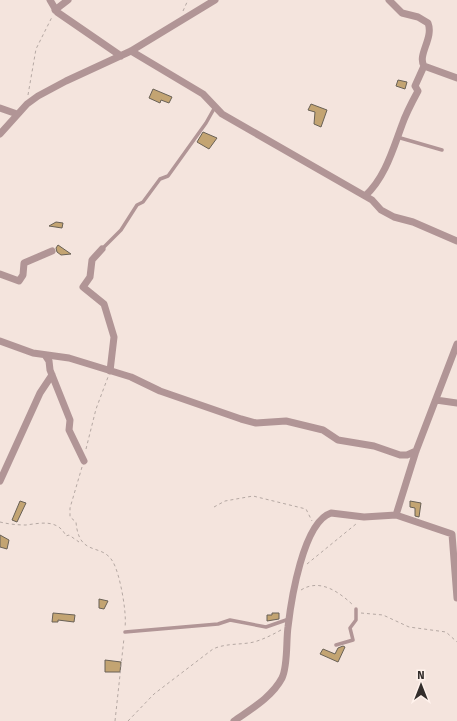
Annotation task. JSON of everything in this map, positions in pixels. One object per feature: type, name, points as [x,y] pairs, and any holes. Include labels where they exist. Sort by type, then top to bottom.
[{"type":"street","points":[[50,0],[55,10],[121,56]]},
{"type":"street","points":[[55,10],[68,0]]},
{"type":"street","points":[[0,134],[27,104],[66,81],[131,51],[215,0]]},
{"type":"street","points":[[365,196],[375,187],[418,91],[415,86],[424,66],[422,60],[430,32],[428,23],[418,17],[400,12],[389,0]]},
{"type":"street","points":[[131,51],[202,94],[222,114],[374,201],[380,210],[394,218],[413,222],[457,241]]},
{"type":"street","points":[[424,66],[457,78]]},
{"type":"street","points":[[0,108],[17,114]]},
{"type":"street","points":[[102,249],[92,260],[90,276],[83,287],[104,304],[114,337],[110,371]]},
{"type":"street","points":[[0,274],[19,281],[23,275],[24,263],[52,251]]},
{"type":"street","points":[[0,341],[33,353],[69,358],[110,371],[131,378],[160,391],[248,421],[265,424],[286,421],[324,430],[338,440],[374,446],[400,455],[407,455],[416,451]]},
{"type":"street","points":[[396,515],[416,451],[457,344]]},
{"type":"street","points":[[45,355],[49,361],[52,375],[70,420],[69,430],[84,461]]},
{"type":"street","points":[[0,481],[40,393],[52,375]]},
{"type":"street","points":[[436,400],[457,403]]},
{"type":"street","points":[[234,721],[263,700],[281,680],[284,670],[292,596],[298,570],[314,528],[326,514],[331,513],[364,517],[396,515],[434,526],[452,534],[457,598]]},
{"type":"lane","points":[[102,249],[121,230],[137,205],[143,202],[160,179],[168,176],[206,123],[215,107]]},
{"type":"lane","points":[[398,137],[442,150]]},
{"type":"lane","points":[[336,645],[353,640],[350,628],[356,620],[356,609]]},
{"type":"lane","points":[[125,632],[218,624],[230,620],[266,627],[288,622]]},
{"type":"path","points":[[183,19],[183,11],[188,0]]},
{"type":"path","points":[[27,104],[36,48],[55,10]]},
{"type":"path","points":[[84,544],[80,542],[77,534],[76,522],[70,517],[70,508],[84,461],[96,409],[110,371]]},
{"type":"path","points":[[214,507],[247,496],[257,497],[306,510],[314,528]]},
{"type":"path","points":[[298,570],[324,552],[364,517]]},
{"type":"path","points":[[0,522],[17,524],[50,523],[60,528],[66,536],[69,535],[105,555],[113,562],[125,608],[125,632],[115,721]]},
{"type":"path","points":[[292,596],[307,587],[320,585],[340,594],[363,614],[387,616],[408,627],[446,632],[457,642]]},
{"type":"path","points":[[128,721],[154,694],[213,649],[219,646],[254,642],[267,638],[288,622]]},
{"type":"building","points":[[398,80],[407,82],[405,89],[396,86]]},
{"type":"building","points":[[153,89],[172,97],[169,103],[161,100],[160,103],[149,98]]},
{"type":"building","points":[[311,104],[327,110],[321,127],[314,124],[315,112],[308,110]]},
{"type":"building","points":[[203,132],[217,138],[209,149],[197,142]]},
{"type":"building","points":[[56,222],[63,223],[62,228],[49,226]]},
{"type":"building","points":[[58,245],[71,254],[61,255],[57,252],[56,248]]},
{"type":"building","points":[[20,501],[26,503],[17,522],[12,520]]},
{"type":"building","points":[[410,501],[421,503],[419,517],[415,516],[415,508],[410,507]]},
{"type":"building","points":[[0,535],[9,540],[7,549],[0,547]]},
{"type":"building","points":[[99,599],[108,601],[104,609],[99,608]]},
{"type":"building","points":[[53,613],[75,615],[74,622],[58,620],[58,622],[52,622]]},
{"type":"building","points":[[272,613],[279,613],[279,619],[267,621],[267,615],[272,615]]},
{"type":"building","points":[[343,646],[345,647],[338,662],[320,654],[323,649],[335,654],[338,648]]},
{"type":"building","points":[[105,660],[121,662],[120,672],[105,672]]}]
